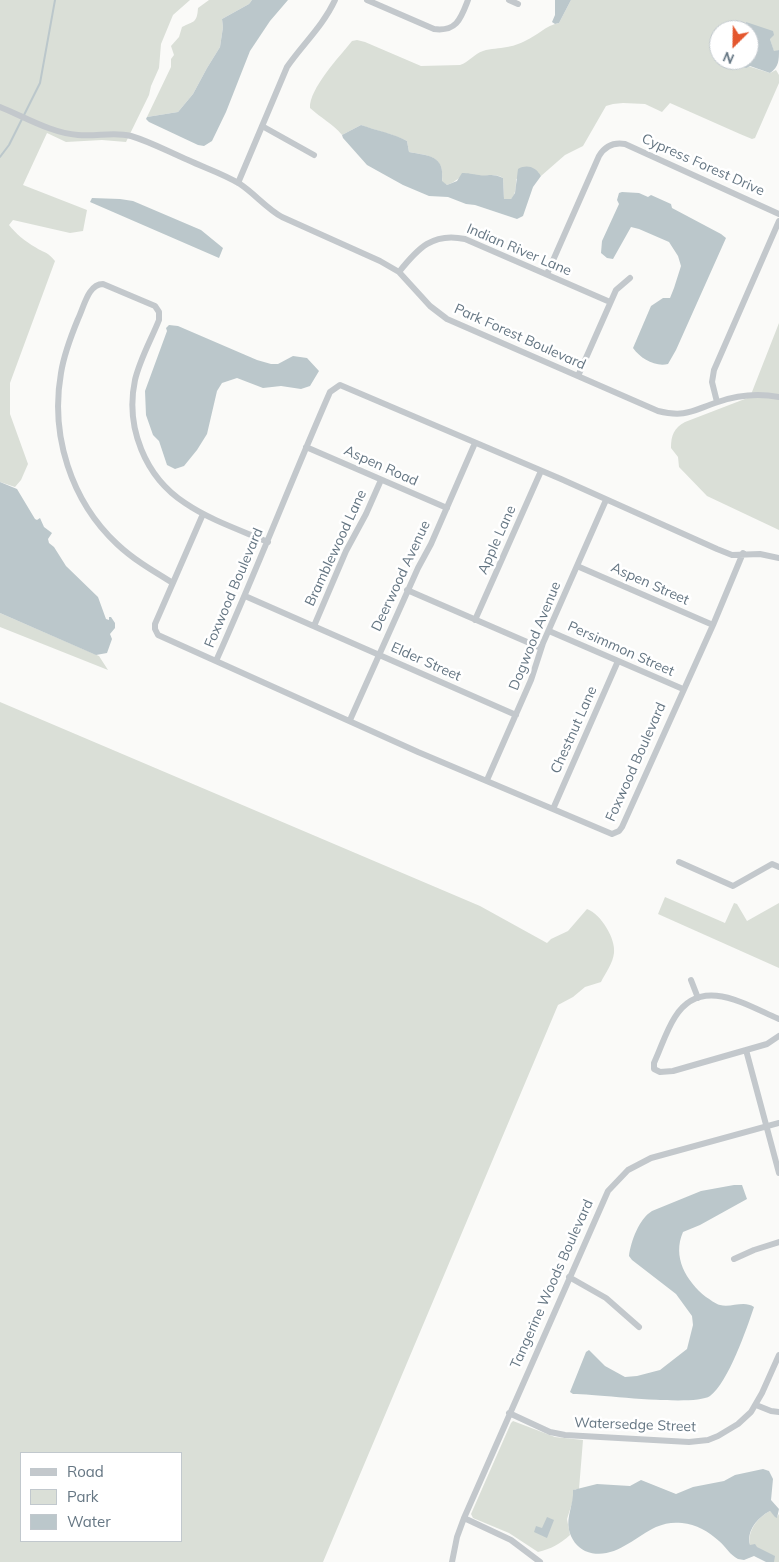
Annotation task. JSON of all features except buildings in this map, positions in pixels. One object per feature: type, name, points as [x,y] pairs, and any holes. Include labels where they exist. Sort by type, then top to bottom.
[{"type":"street","points":[[238,183],[287,67],[324,21],[335,0]]},
{"type":"street","points":[[367,0],[434,29],[441,30],[450,28],[458,22],[468,0]]},
{"type":"street","points":[[509,0],[518,4]]},
{"type":"street","name":"Park Forest Boulevard","points":[[0,106],[57,131],[81,136],[111,133],[130,136],[238,183],[282,217],[380,260],[399,272],[430,306],[447,319],[658,411],[667,413],[691,412],[743,395],[757,394],[779,397]]},
{"type":"street","points":[[262,126],[314,155]]},
{"type":"street","name":"Cypress Forest Drive","points":[[547,274],[599,156],[604,149],[613,144],[625,144],[779,214]]},
{"type":"street","points":[[717,402],[712,382],[714,370],[779,221]]},
{"type":"street","name":"Indian River Lane","points":[[399,272],[417,250],[426,244],[439,238],[453,237],[465,239],[610,302]]},
{"type":"street","points":[[578,376],[616,290],[630,278]]},
{"type":"street","points":[[173,583],[130,556],[102,529],[79,494],[64,454],[58,413],[61,372],[71,337],[91,289],[94,286],[103,284],[155,306],[160,312],[159,320],[140,364],[135,382],[133,407],[135,429],[144,456],[159,480],[179,499],[203,514],[268,542]]},
{"type":"street","name":"Foxwood Boulevard","points":[[743,554],[713,625],[619,831],[616,833],[608,833],[418,752],[216,661],[330,392],[340,385],[732,555],[743,554],[779,558]]},
{"type":"street","name":"Deerwood Avenue","points":[[350,720],[378,655],[447,508],[474,443]]},
{"type":"street","name":"Aspen Road","points":[[306,447],[447,508]]},
{"type":"street","name":"Apple Lane","points":[[475,620],[541,471]]},
{"type":"street","name":"Bramblewood Lane","points":[[314,626],[346,551],[366,514],[381,480]]},
{"type":"street","name":"Dogwood Avenue","points":[[487,780],[531,680],[541,648],[606,500]]},
{"type":"street","points":[[203,514],[155,624],[156,632],[160,637],[216,661]]},
{"type":"street","name":"Aspen Street","points":[[577,566],[713,625]]},
{"type":"street","points":[[408,590],[541,648]]},
{"type":"street","name":"Elder Street","points":[[245,596],[516,715]]},
{"type":"street","name":"Persimmon Street","points":[[549,631],[683,690]]},
{"type":"street","name":"Chestnut Lane","points":[[553,809],[618,661]]},
{"type":"street","points":[[679,862],[733,886],[772,864],[779,867]]},
{"type":"street","points":[[691,980],[698,998]]},
{"type":"street","points":[[779,1019],[725,996],[709,995],[698,998],[688,1003],[675,1017],[654,1063],[654,1069],[660,1072],[673,1071],[772,1042],[779,1036]]},
{"type":"street","points":[[746,1050],[779,1173]]},
{"type":"street","name":"Tangerine Woods Boulevard","points":[[452,1562],[457,1537],[464,1518],[604,1198],[614,1183],[628,1170],[651,1158],[779,1123]]},
{"type":"street","points":[[734,1259],[779,1242]]},
{"type":"street","points":[[569,1277],[606,1298],[639,1327]]},
{"type":"street","name":"Watersedge Street","points":[[509,1414],[558,1434],[689,1442],[708,1440],[729,1430],[746,1418],[756,1405],[779,1354]]},
{"type":"street","points":[[756,1405],[779,1412]]},
{"type":"street","points":[[464,1518],[511,1540],[540,1562]]},
{"type":"green space","points":[[0,0],[190,0],[173,15],[161,44],[159,68],[149,95],[126,142],[102,140],[66,142],[47,133],[23,185],[87,210],[83,231],[70,233],[13,220],[9,225],[24,240],[48,254],[55,261],[10,383],[10,414],[28,464],[21,480],[15,487],[0,482]]},
{"type":"green space","points":[[209,0],[252,0],[249,4],[222,19],[223,27],[220,47],[193,94],[178,112],[147,117],[171,67],[171,59],[174,55],[171,46],[179,37],[182,27],[194,21],[198,8]]},
{"type":"green space","points":[[571,0],[779,0],[779,50],[774,52],[770,39],[759,31],[759,20],[709,20],[709,70],[759,70],[770,73],[776,70],[779,75],[779,83],[755,138],[752,139],[670,103],[662,112],[645,104],[623,103],[606,106],[583,146],[565,155],[541,176],[538,172],[516,179],[514,195],[511,199],[504,200],[503,178],[500,176],[464,175],[447,185],[442,182],[441,166],[438,162],[429,156],[409,152],[407,141],[361,125],[342,135],[310,108],[314,92],[320,82],[352,41],[365,42],[421,66],[460,65],[480,52],[519,44],[550,26],[559,23]]},
{"type":"green space","points":[[779,323],[779,530],[707,496],[679,467],[678,457],[671,448],[674,432],[681,424],[750,397]]},
{"type":"green space","points":[[0,613],[99,656],[108,670],[0,627]]},
{"type":"green space","points":[[0,702],[480,906],[547,943],[568,931],[587,909],[602,921],[613,941],[614,953],[611,964],[601,982],[585,987],[573,997],[558,1005],[323,1562],[0,1562]]},
{"type":"green space","points":[[665,897],[725,923],[734,903],[737,904],[747,921],[779,903],[779,968],[658,914]]},
{"type":"green space","points":[[513,1421],[555,1437],[583,1440],[579,1489],[575,1489],[573,1493],[574,1497],[567,1519],[570,1535],[555,1546],[538,1552],[509,1533],[473,1518],[471,1514]]},
{"type":"green space","points":[[770,1511],[777,1517],[779,1514],[779,1562],[774,1562],[774,1556],[750,1545],[750,1535],[754,1525]]},
{"type":"water","points":[[252,0],[288,0],[270,21],[250,51],[226,112],[212,141],[204,146],[198,145],[149,122],[146,119],[147,117],[178,112],[193,94],[220,47],[223,27],[222,19],[249,4]]},
{"type":"water","points":[[555,0],[571,0],[559,23],[555,24],[552,22],[555,15]]},
{"type":"water","points":[[759,26],[773,31],[774,35],[770,39],[774,51],[779,50],[777,66],[770,73],[759,69]]},
{"type":"water","points":[[361,125],[407,141],[409,152],[434,158],[441,166],[442,181],[447,185],[457,181],[462,173],[495,175],[503,178],[504,199],[511,199],[515,193],[518,169],[531,167],[537,170],[541,176],[533,187],[523,216],[517,219],[448,197],[429,196],[403,185],[367,165],[342,135]]},
{"type":"water","points":[[619,193],[639,193],[648,197],[651,195],[671,204],[672,208],[726,238],[668,364],[653,363],[640,356],[633,348],[651,306],[663,298],[670,298],[681,266],[678,256],[669,242],[631,227],[613,259],[607,258],[601,253],[602,241],[619,204],[617,200]]},
{"type":"water","points":[[92,198],[133,201],[201,230],[223,248],[219,258],[90,202]]},
{"type":"water","points":[[169,325],[178,326],[257,360],[271,364],[278,364],[293,356],[307,358],[319,371],[310,386],[301,389],[281,386],[263,388],[237,378],[222,383],[217,391],[207,434],[184,466],[175,469],[167,465],[159,441],[153,435],[146,415],[145,391],[167,331],[166,328]]},
{"type":"water","points":[[0,482],[17,489],[35,519],[40,518],[44,527],[52,533],[48,539],[49,543],[54,547],[66,566],[98,597],[106,619],[109,620],[109,617],[111,617],[115,623],[115,628],[110,634],[112,639],[107,653],[96,655],[0,613]]},
{"type":"water","points":[[742,1185],[747,1199],[700,1225],[683,1232],[679,1250],[680,1259],[687,1276],[692,1284],[706,1297],[720,1305],[746,1304],[754,1307],[730,1368],[717,1389],[710,1396],[685,1400],[644,1399],[573,1394],[570,1392],[586,1352],[589,1350],[605,1366],[625,1377],[660,1370],[687,1349],[693,1325],[692,1316],[676,1294],[632,1260],[629,1256],[632,1244],[636,1231],[643,1219],[652,1211],[701,1191]]},
{"type":"water","points":[[763,1469],[769,1471],[773,1479],[771,1500],[779,1509],[777,1518],[770,1511],[757,1521],[751,1530],[749,1540],[750,1545],[755,1544],[757,1547],[775,1556],[774,1562],[766,1562],[754,1556],[744,1560],[738,1559],[711,1535],[702,1529],[687,1524],[672,1523],[659,1526],[613,1551],[595,1554],[579,1547],[570,1533],[568,1520],[573,1490],[597,1484],[630,1486],[641,1480],[676,1494],[693,1487],[724,1481],[735,1475]]},
{"type":"water","points":[[547,1517],[554,1520],[547,1538],[534,1532],[536,1526],[542,1528]]},
{"type":"waterway","points":[[0,157],[9,145],[40,83],[55,0]]}]
